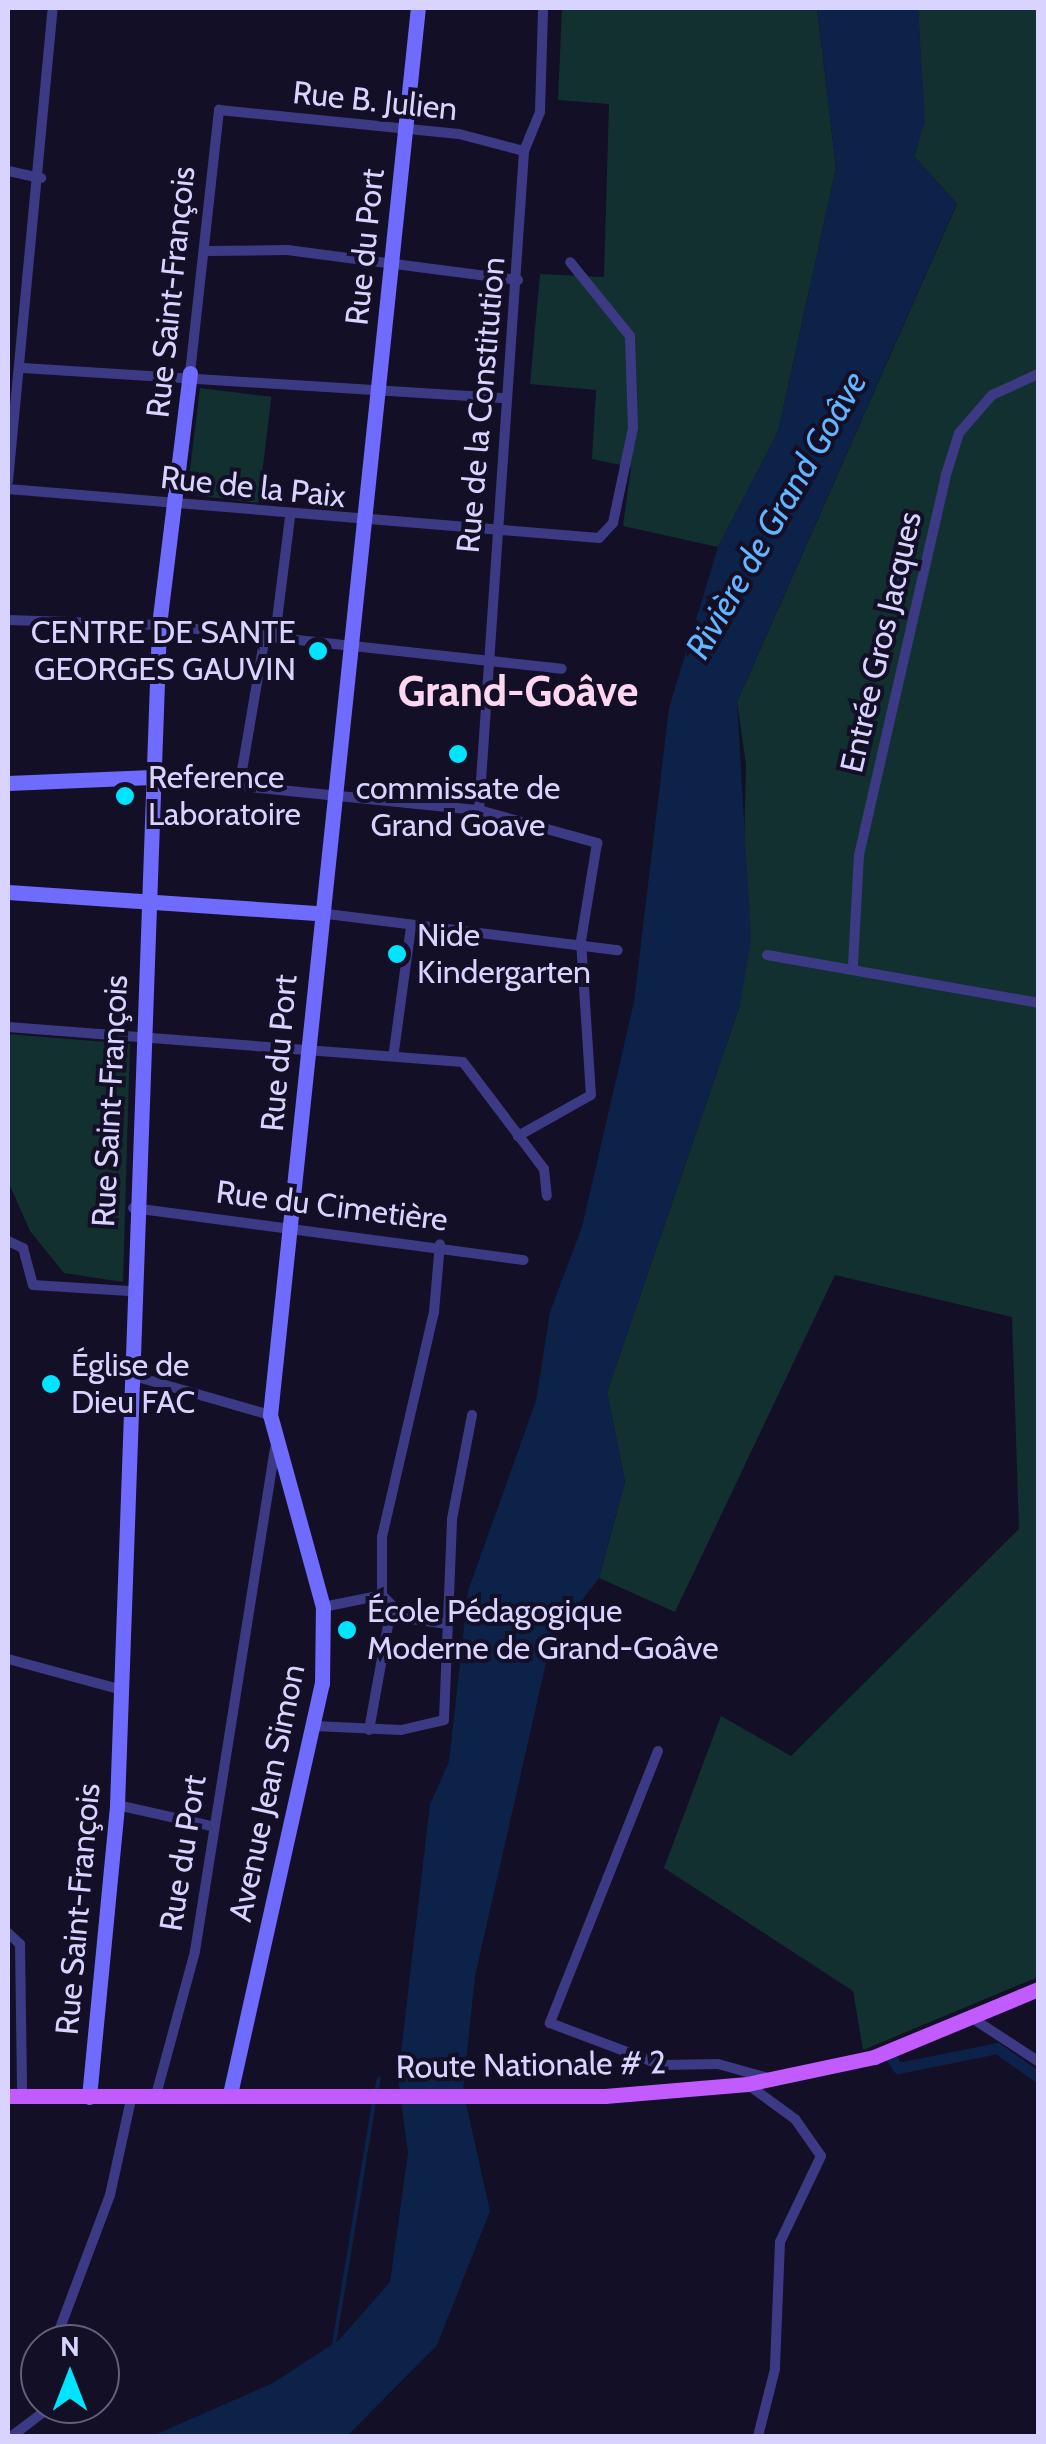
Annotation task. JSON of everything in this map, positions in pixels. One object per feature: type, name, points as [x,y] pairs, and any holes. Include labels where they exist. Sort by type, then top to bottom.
[{"type":"main road","name":"Route Nationale # 2","points":[[15,2096],[475,2096],[747,2084],[778,2080],[975,2020],[1038,1989]]},
{"type":"street","points":[[8,480],[23,368],[53,8]]},
{"type":"street","name":"Rue du Port","points":[[156,2095],[195,1951],[211,1826],[276,1447],[270,1414],[319,913],[353,646],[418,8]]},
{"type":"street","name":"Rue de la Constitution","points":[[479,810],[494,534],[518,280],[524,151],[540,112],[543,8]]},
{"type":"street","name":"Rue B. Julien","points":[[218,110],[406,130],[524,151]]},
{"type":"street","name":"Rue Saint-François","points":[[88,2097],[117,1805],[126,1373],[159,625],[205,250],[218,110]]},
{"type":"street","points":[[8,171],[41,178]]},
{"type":"street","points":[[205,250],[391,264],[518,280]]},
{"type":"street","name":"Rue de la Paix","points":[[8,489],[365,524],[599,538],[613,523],[634,428],[630,336],[570,262]]},
{"type":"street","points":[[23,368],[190,372],[505,398]]},
{"type":"street","name":"Entrée Gros Jacques","points":[[853,965],[872,784],[950,463],[960,433],[992,395],[1038,374]]},
{"type":"street","points":[[240,782],[290,517]]},
{"type":"street","points":[[8,620],[159,625],[562,668]]},
{"type":"street","points":[[8,784],[152,777],[240,782],[479,810],[598,842],[581,941],[591,1095],[518,1136]]},
{"type":"street","points":[[8,892],[148,896],[319,913],[411,927],[581,941],[618,950]]},
{"type":"street","points":[[394,1051],[411,927]]},
{"type":"street","points":[[767,956],[853,965],[1038,1003]]},
{"type":"street","points":[[8,1027],[308,1044],[463,1062],[544,1169],[547,1196]]},
{"type":"street","name":"Rue du Cimetière","points":[[132,1208],[290,1224],[440,1244],[524,1260]]},
{"type":"street","points":[[8,1241],[22,1248],[34,1285],[129,1292]]},
{"type":"street","points":[[440,1244],[434,1312],[382,1538],[382,1595],[391,1609],[446,1624]]},
{"type":"street","points":[[126,1373],[270,1414]]},
{"type":"street","points":[[314,1726],[369,1730],[444,1720],[446,1624],[457,1569],[452,1519],[472,1415]]},
{"type":"street","name":"Avenue Jean Simon","points":[[230,2094],[314,1726],[323,1608],[276,1447]]},
{"type":"street","points":[[323,1608],[382,1595]]},
{"type":"street","points":[[369,1730],[391,1609]]},
{"type":"street","points":[[8,1660],[122,1690]]},
{"type":"street","points":[[658,1751],[550,2023],[662,2066],[718,2064],[778,2080]]},
{"type":"street","points":[[117,1805],[211,1826]]},
{"type":"street","points":[[8,1932],[20,1944],[15,2096]]},
{"type":"street","points":[[975,2020],[1038,2061]]},
{"type":"street","points":[[747,2084],[795,2119],[821,2156],[780,2242],[776,2369],[758,2436]]},
{"type":"street","points":[[62,2324],[110,2195],[132,2095]]},
{"type":"green space","points":[[562,8],[817,8],[836,168],[778,432],[718,547],[623,526],[631,467],[592,459],[596,390],[530,384],[540,274],[604,277],[609,104],[558,100]]},
{"type":"green space","points":[[918,8],[1038,8],[1038,1977],[863,2050],[853,1991],[664,1868],[721,1716],[791,1756],[1019,1529],[1012,1317],[835,1275],[675,1612],[599,1578],[625,1482],[607,1392],[740,1005],[746,764],[737,702],[957,204],[914,157],[924,122]]},
{"type":"green space","points":[[200,388],[271,397],[258,503],[187,494]]},
{"type":"green space","points":[[8,1034],[130,1044],[123,1282],[64,1273],[30,1231],[8,1181]]},
{"type":"water","name":"Rivière de Grand Goâve","points":[[817,8],[918,8],[925,122],[914,156],[957,203],[737,702],[751,939],[740,1005],[607,1392],[625,1482],[599,1578],[551,1641],[475,1976],[463,2090],[490,2211],[437,2345],[347,2436],[152,2436],[273,2383],[339,2340],[390,2282],[408,2153],[398,2078],[430,1804],[449,1762],[468,1591],[536,1401],[550,1312],[582,1227],[634,1002],[669,708],[718,547],[778,432],[836,168]]},
{"type":"waterway","points":[[892,2059],[898,2068],[997,2048],[1038,2077]]},
{"type":"waterway","points":[[376,2093],[379,2078]]},
{"type":"waterway","points":[[334,2344],[374,2103]]},
{"type":"place","name":"CENTRE DE SANTE GEORGES GAUVIN","points":[[318,651]]},
{"type":"place","name":"commissate de Grand Goave","points":[[458,754]]},
{"type":"place","name":"Reference Laboratoire","points":[[125,796]]},
{"type":"place","name":"Nide Kindergarten","points":[[397,954]]},
{"type":"place","name":"Église de Dieu FAC","points":[[51,1384]]},
{"type":"place","name":"École Pédagogique Moderne de Grand-Goâve","points":[[347,1630]]},
{"type":"district","name":"Grand-Goâve","points":[[518,691]]}]
